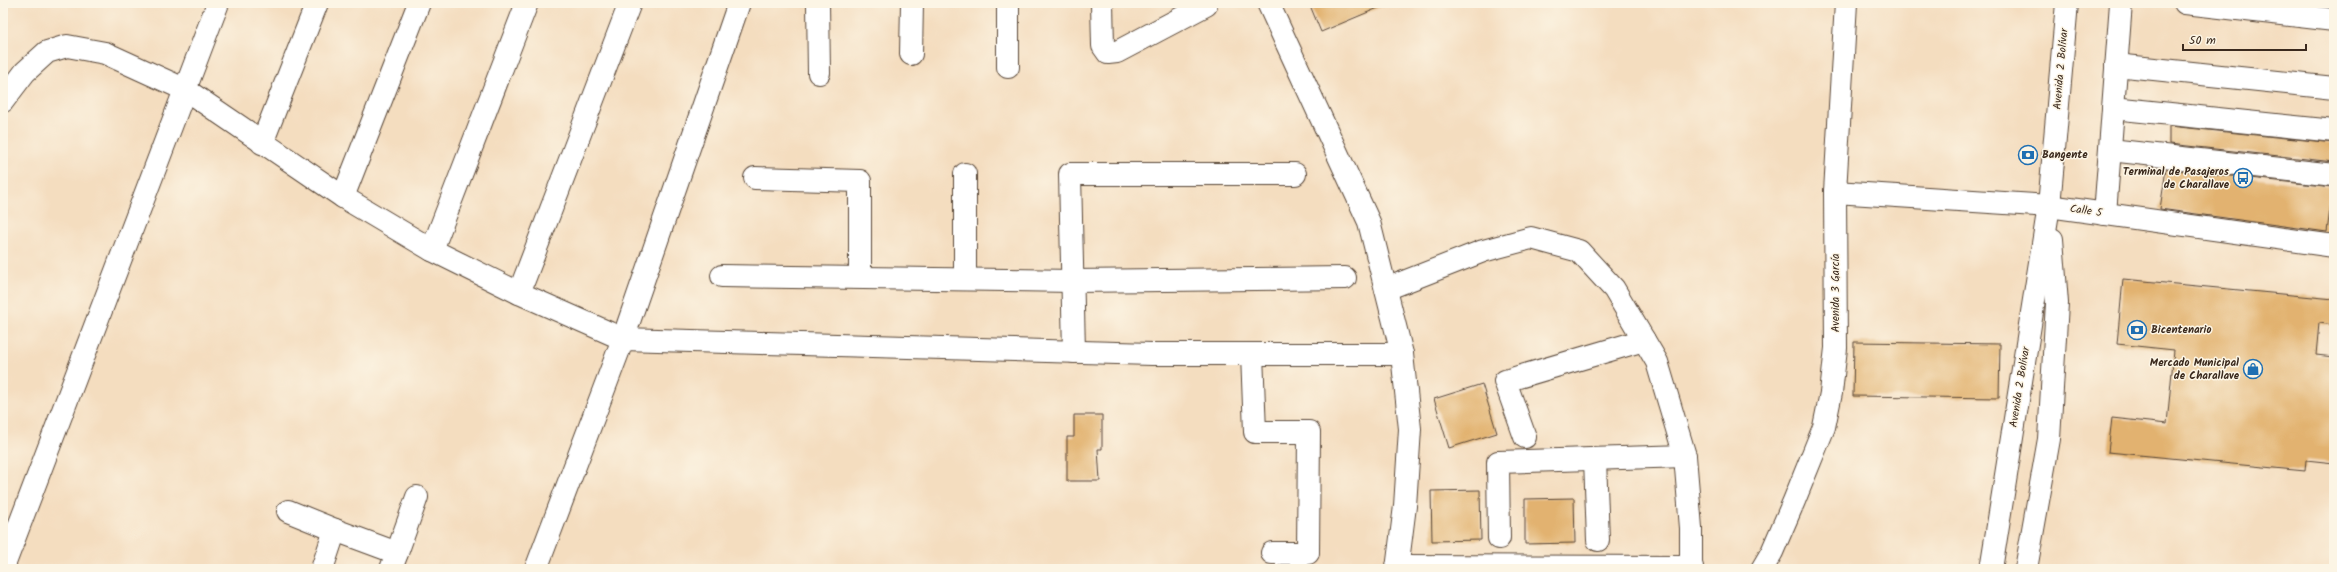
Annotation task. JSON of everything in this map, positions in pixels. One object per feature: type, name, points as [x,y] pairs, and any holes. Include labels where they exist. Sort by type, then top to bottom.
[{"type":"street","points":[[3,568],[218,3]]},
{"type":"street","points":[[262,143],[317,3]]},
{"type":"street","points":[[343,197],[419,3]]},
{"type":"street","points":[[432,250],[527,3]]},
{"type":"street","points":[[519,293],[630,3]]},
{"type":"street","points":[[536,569],[624,339],[739,3]]},
{"type":"street","points":[[818,3],[819,73]]},
{"type":"street","points":[[911,54],[912,3]]},
{"type":"street","points":[[1008,3],[1008,67]]},
{"type":"street","points":[[1102,3],[1103,46],[1108,53],[1117,52],[1206,5]]},
{"type":"street","points":[[1268,3],[1369,222],[1402,354],[1410,428],[1405,506],[1397,568],[1691,568],[1691,528],[1685,456],[1657,362],[1614,290],[1579,251],[1531,238],[1483,252],[1386,289]]},
{"type":"street","name":"Avenida 3 García","points":[[1762,569],[1791,509],[1824,427],[1831,393],[1836,348],[1836,192],[1846,3]]},
{"type":"street","name":"Avenida 2 Bolívar","points":[[1992,569],[2049,206],[2067,3]]},
{"type":"street","points":[[2105,214],[2121,3]]},
{"type":"street","points":[[2185,3],[2334,20]]},
{"type":"street","points":[[3,101],[25,72],[47,52],[67,46],[105,53],[186,90],[343,197],[432,250],[519,293],[624,339],[1074,352],[1402,354]]},
{"type":"street","points":[[2116,65],[2334,88]]},
{"type":"street","points":[[2113,108],[2334,131]]},
{"type":"street","points":[[2110,150],[2334,175]]},
{"type":"street","points":[[965,174],[965,278]]},
{"type":"street","points":[[1074,352],[1070,174],[1295,174]]},
{"type":"street","points":[[755,178],[860,181],[860,277]]},
{"type":"street","name":"Calle 5","points":[[1836,192],[2049,206],[2334,246]]},
{"type":"street","name":"Avenida 2 Bolívar","points":[[2026,569],[2049,439],[2057,303],[2049,206]]},
{"type":"street","points":[[722,276],[965,278],[1073,281],[1345,278]]},
{"type":"street","points":[[1524,437],[1505,381],[1644,340]]},
{"type":"street","points":[[1252,354],[1255,432],[1309,432],[1308,553],[1272,553]]},
{"type":"street","points":[[1499,538],[1498,462],[1685,456]]},
{"type":"street","points":[[1595,459],[1598,540]]},
{"type":"street","points":[[288,510],[335,530],[394,561],[417,498]]},
{"type":"street","points":[[322,569],[335,530]]},
{"type":"building","points":[[1309,3],[1390,3],[1321,32]]},
{"type":"building","points":[[2169,126],[2334,143],[2334,162],[2169,144]]},
{"type":"building","points":[[2166,169],[2333,187],[2327,232],[2160,209]]},
{"type":"building","name":"Mercado Municipal de Charallave","points":[[2123,279],[2334,299],[2334,325],[2319,323],[2316,355],[2334,357],[2334,463],[2306,460],[2305,471],[2108,452],[2112,418],[2167,424],[2174,350],[2117,344]]},
{"type":"building","points":[[1854,342],[2000,344],[1999,398],[1853,396]]},
{"type":"building","points":[[1482,384],[1497,433],[1449,448],[1434,399]]},
{"type":"building","points":[[1074,415],[1102,415],[1102,449],[1098,449],[1100,481],[1067,481],[1067,437],[1074,437]]},
{"type":"building","points":[[1480,490],[1481,540],[1432,541],[1431,491]]},
{"type":"building","points":[[1574,498],[1575,543],[1525,544],[1525,499]]},
{"type":"place","name":"Bangente","points":[[2028,155]]},
{"type":"place","name":"Terminal de Pasajeros de Charallave","points":[[2243,178]]},
{"type":"place","name":"Bicentenario","points":[[2137,330]]},
{"type":"place","name":"Mercado Municipal de Charallave","points":[[2253,369]]}]
